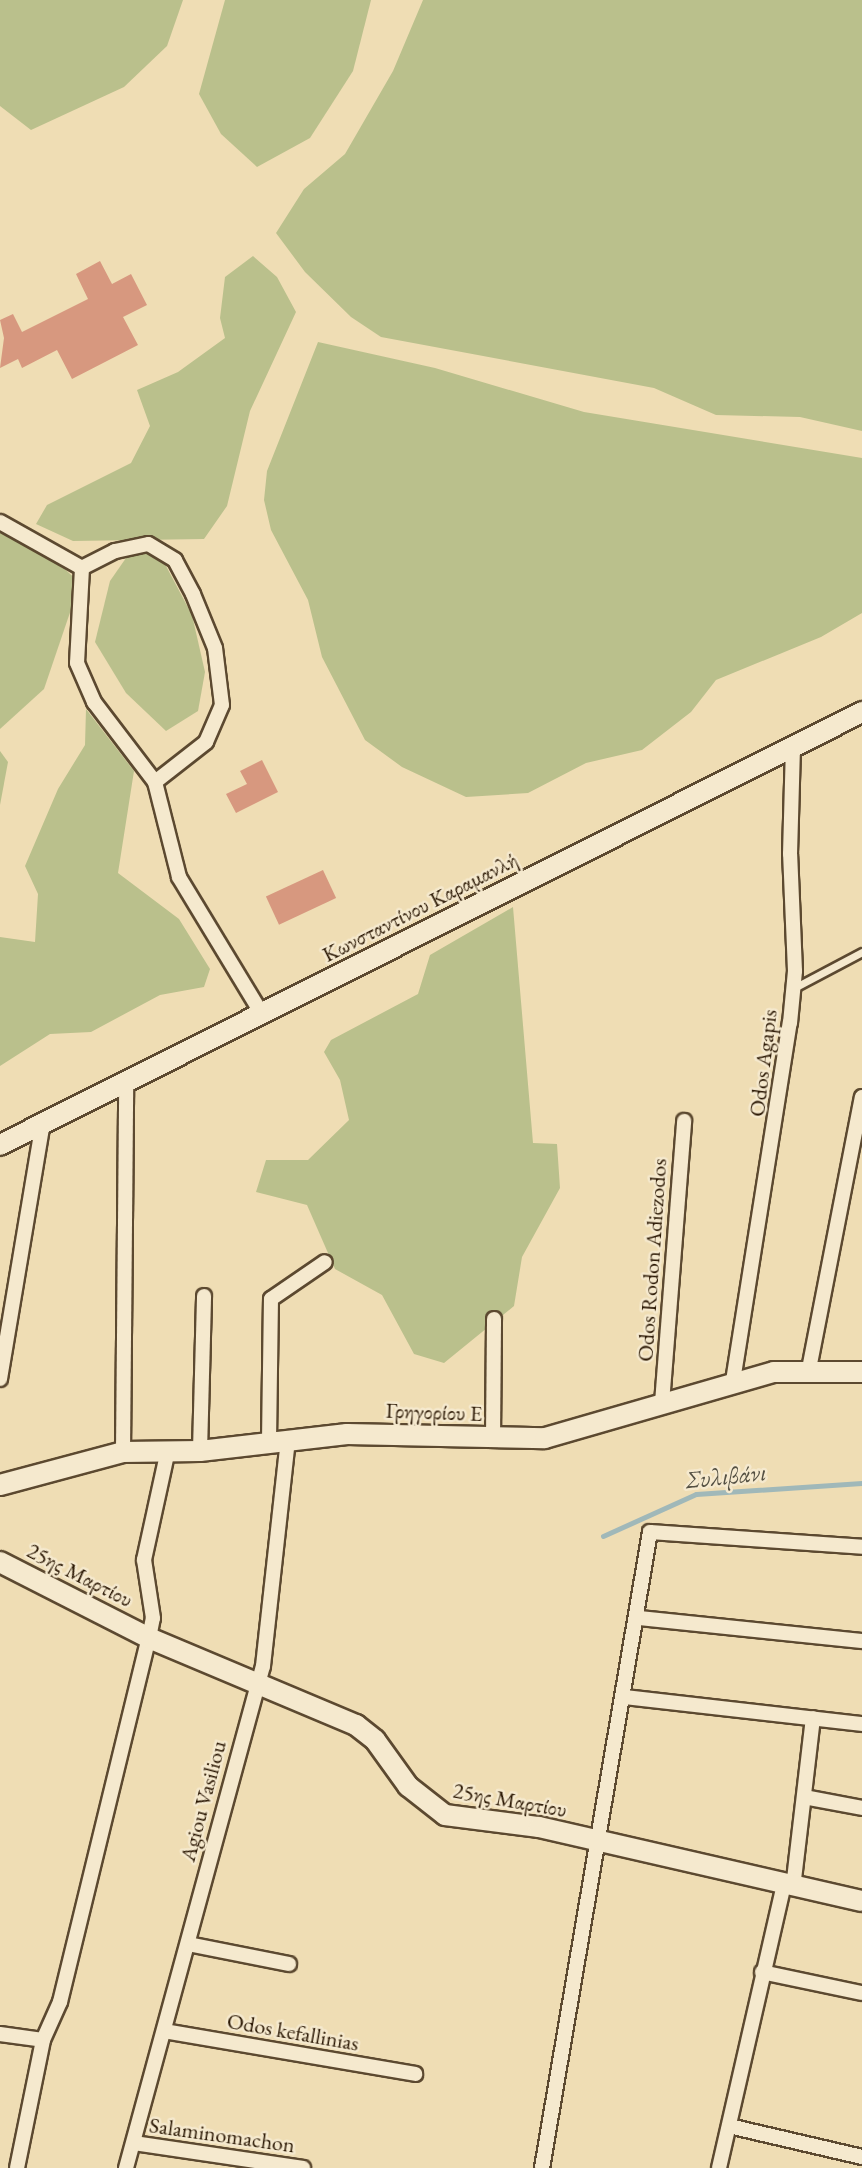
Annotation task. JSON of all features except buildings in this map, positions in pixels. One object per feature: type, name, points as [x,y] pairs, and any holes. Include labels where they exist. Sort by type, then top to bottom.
[{"type":"street","points":[[0,522],[82,568]]},
{"type":"street","points":[[82,568],[114,550],[148,544],[175,560],[215,648],[222,705],[206,742],[155,782]]},
{"type":"street","points":[[82,568],[76,635],[81,679],[155,782],[178,877],[262,1014]]},
{"type":"street","name":"Κωνσταντίνου Καραμανλή","points":[[0,1145],[862,712]]},
{"type":"street","name":"Odos Agapis","points":[[733,1381],[777,1125],[794,988],[794,746]]},
{"type":"street","points":[[123,1452],[126,1082]]},
{"type":"street","points":[[809,1369],[862,1097]]},
{"type":"street","name":"Odos Rodon Adiezodos","points":[[662,1403],[684,1121]]},
{"type":"street","points":[[0,1379],[43,1123]]},
{"type":"street","name":"Agiou Vasiliou","points":[[126,2168],[259,1682],[278,1440],[272,1299],[325,1262]]},
{"type":"street","points":[[201,1451],[204,1296]]},
{"type":"street","points":[[493,1438],[494,1319]]},
{"type":"street","name":"Γρηγορίου Ε","points":[[0,1485],[123,1452],[201,1451],[278,1440],[347,1434],[545,1438],[733,1381],[809,1369],[862,1372]]},
{"type":"street","points":[[17,2168],[43,2040],[60,2002],[149,1638],[153,1618],[144,1560],[168,1450]]},
{"type":"street","points":[[542,2168],[597,1841],[639,1618],[650,1532],[862,1548]]},
{"type":"street","name":"25ης Μαρτίου","points":[[0,1562],[149,1638],[259,1682],[357,1725],[375,1740],[408,1786],[445,1815],[483,1817],[862,1901]]},
{"type":"street","points":[[639,1618],[862,1641]]},
{"type":"street","points":[[625,1698],[862,1724]]},
{"type":"street","points":[[719,2168],[762,1972],[789,1886],[804,1797],[813,1718]]},
{"type":"street","points":[[804,1797],[862,1808]]},
{"type":"street","points":[[188,1944],[289,1964]]},
{"type":"street","points":[[762,1972],[862,1993]]},
{"type":"street","name":"Odos kefallinias","points":[[164,2031],[415,2074]]},
{"type":"street","points":[[0,2034],[43,2040]]},
{"type":"street","points":[[729,2126],[862,2157]]},
{"type":"street","name":"Salaminomachon","points":[[134,2143],[303,2168]]},
{"type":"lane","points":[[794,988],[862,952]]},
{"type":"green space","points":[[0,0],[183,0],[167,46],[124,87],[31,130],[0,106]]},
{"type":"green space","points":[[225,0],[371,0],[353,71],[310,138],[257,167],[221,134],[199,94]]},
{"type":"green space","points":[[423,0],[862,0],[862,431],[800,417],[716,415],[654,388],[381,337],[351,317],[305,272],[276,233],[304,189],[345,154],[393,71]]},
{"type":"green space","points":[[253,256],[277,277],[296,312],[250,411],[227,506],[204,539],[73,541],[36,524],[47,505],[131,463],[150,426],[137,390],[178,372],[225,338],[220,318],[225,277]]},
{"type":"green space","points":[[318,342],[435,368],[584,412],[862,458],[862,613],[821,637],[716,680],[691,712],[642,750],[586,763],[528,793],[466,797],[402,767],[365,740],[322,657],[308,600],[271,530],[264,500],[267,471]]},
{"type":"green space","points":[[0,532],[57,562],[80,583],[44,689],[0,729]]},
{"type":"green space","points":[[157,549],[192,615],[205,672],[198,711],[166,731],[126,693],[95,642],[110,581],[126,558]]},
{"type":"green space","points":[[86,709],[134,771],[118,873],[179,919],[210,969],[204,987],[160,995],[91,1032],[50,1034],[0,1066],[0,937],[35,942],[38,894],[25,866],[58,789],[85,745]]},
{"type":"green space","points":[[0,751],[8,762],[0,805]]},
{"type":"green space","points":[[513,907],[533,1143],[557,1144],[560,1188],[522,1257],[514,1306],[444,1363],[414,1354],[382,1295],[335,1269],[307,1205],[256,1192],[266,1160],[308,1160],[349,1120],[340,1080],[324,1052],[331,1040],[418,994],[430,955]]},
{"type":"waterway","name":"Συλιβάνι","points":[[603,1536],[696,1494],[862,1483]]}]
